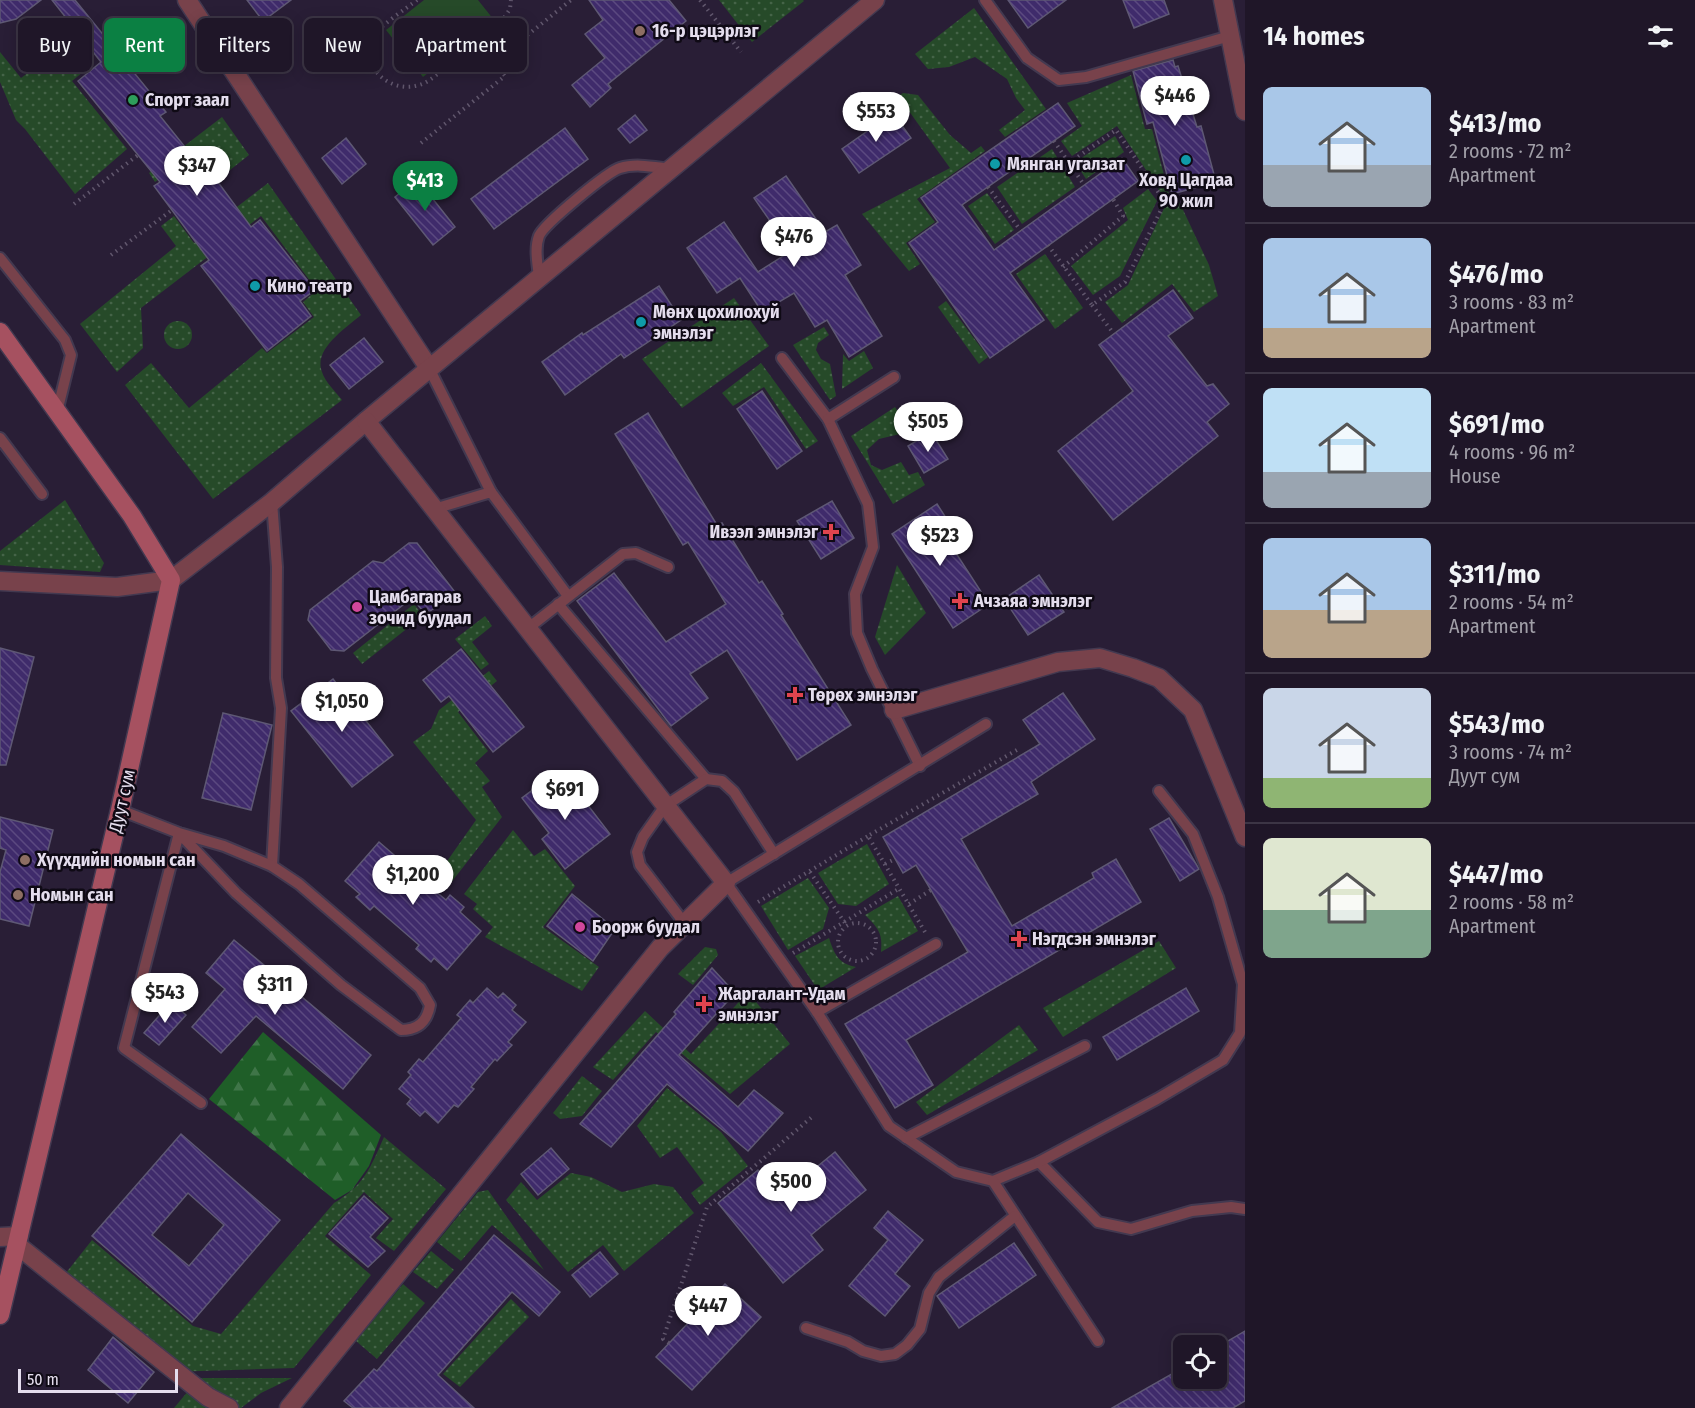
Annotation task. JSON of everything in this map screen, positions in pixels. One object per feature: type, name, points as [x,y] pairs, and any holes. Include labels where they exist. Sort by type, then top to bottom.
[{"type":"main road","points":[[0,332],[132,516],[171,580]]},
{"type":"main road","name":"Дуут сум","points":[[0,1315],[120,810],[171,580]]},
{"type":"street","points":[[187,0],[429,368]]},
{"type":"street","points":[[0,581],[117,587],[171,580],[272,502],[429,368],[875,0]]},
{"type":"street","points":[[1223,0],[1245,111]]},
{"type":"street","points":[[289,1408],[660,948],[726,883],[366,422]]},
{"type":"street","points":[[894,710],[1058,662],[1100,658],[1133,668],[1160,678],[1193,710],[1245,837]]},
{"type":"street","points":[[0,1237],[18,1241],[208,1397],[229,1408]]},
{"type":"lane","points":[[985,0],[1027,58],[1059,80],[1086,77],[1230,36]]},
{"type":"lane","points":[[539,278],[536,253],[539,235],[584,192],[618,169],[635,165],[671,169]]},
{"type":"lane","points":[[0,258],[65,340],[71,355],[57,412]]},
{"type":"lane","points":[[782,358],[828,419],[868,504],[873,547],[855,594],[857,633],[872,669],[920,766]]},
{"type":"lane","points":[[429,368],[491,492],[568,596]]},
{"type":"lane","points":[[828,419],[894,377]]},
{"type":"lane","points":[[0,438],[42,494]]},
{"type":"lane","points":[[434,509],[491,492]]},
{"type":"lane","points":[[272,502],[277,567],[276,678],[281,708],[272,866]]},
{"type":"lane","points":[[527,629],[623,554],[636,552],[668,567]]},
{"type":"lane","points":[[558,604],[706,779]]},
{"type":"lane","points":[[986,724],[726,883],[817,1012],[889,1126],[956,1172],[993,1180],[1039,1162],[1157,1099],[1223,1060],[1239,1033],[1244,984],[1218,897],[1193,834],[1159,791]]},
{"type":"lane","points":[[685,924],[640,865],[637,852],[643,837],[665,806],[706,779],[722,781],[734,792],[774,854]]},
{"type":"lane","points":[[120,810],[179,833],[224,846],[272,866],[299,884],[420,988],[430,1005],[429,1014],[422,1024],[411,1030],[400,1030],[341,985],[236,893],[179,833]]},
{"type":"lane","points":[[179,833],[124,1048],[201,1102]]},
{"type":"lane","points":[[817,1012],[936,944]]},
{"type":"lane","points":[[906,1138],[1085,1046]]},
{"type":"lane","points":[[1039,1162],[1098,1222],[1131,1229],[1192,1211],[1231,1207],[1245,1209]]},
{"type":"lane","points":[[993,1180],[1098,1341]]},
{"type":"lane","points":[[806,1328],[848,1342],[863,1351],[881,1356],[895,1354],[907,1346],[920,1329],[929,1293],[939,1277],[1016,1216]]},
{"type":"path","points":[[395,18],[417,0]]},
{"type":"path","points":[[504,18],[510,9],[511,0]]},
{"type":"path","points":[[527,36],[572,0]]},
{"type":"path","points":[[700,0],[741,52]]},
{"type":"path","points":[[394,19],[375,34],[370,50],[372,64],[382,80],[394,86],[407,88],[426,82],[439,72]]},
{"type":"path","points":[[421,143],[505,76],[502,72]]},
{"type":"path","points":[[1069,163],[1116,130],[1165,202],[1125,282],[1092,305]]},
{"type":"path","points":[[1054,141],[1084,185]]},
{"type":"path","points":[[74,204],[138,155]]},
{"type":"path","points":[[988,187],[1021,231]]},
{"type":"path","points":[[1064,267],[1123,216],[1113,200]]},
{"type":"path","points":[[111,255],[172,210]]},
{"type":"path","points":[[1048,245],[1114,334]]},
{"type":"path","points":[[752,906],[1017,750]]},
{"type":"path","points":[[868,836],[926,932],[917,937]]},
{"type":"path","points":[[885,864],[895,859]]},
{"type":"path","points":[[810,872],[846,924]]},
{"type":"path","points":[[787,957],[846,924],[900,888]]},
{"type":"path","points":[[909,904],[931,890]]},
{"type":"path","points":[[857,923],[866,926],[874,933],[876,942],[874,951],[867,958],[858,961],[848,959],[841,952],[838,943],[846,924],[857,923]]},
{"type":"path","points":[[867,958],[871,964]]},
{"type":"path","points":[[669,1343],[663,1339],[707,1207],[813,1116]]},
{"type":"green space","points":[[424,0],[478,0],[492,18],[401,18]]},
{"type":"green space","points":[[719,0],[803,0],[804,1],[752,42]]},
{"type":"green space","points":[[974,8],[1046,109],[1005,137],[999,130],[1025,110],[1007,79],[975,57],[949,67],[928,69],[915,54]]},
{"type":"green space","points":[[394,24],[394,40],[386,30]]},
{"type":"green space","points":[[0,52],[21,78],[29,72],[83,72],[72,81],[127,149],[75,194],[16,120],[0,82]]},
{"type":"green space","points":[[419,72],[429,72],[423,77]]},
{"type":"green space","points":[[1131,75],[1145,129],[1152,129],[1170,198],[1177,197],[1209,265],[1218,296],[1194,312],[1172,284],[1122,323],[1105,302],[1128,285],[1167,202],[1117,126],[1072,156],[1061,141],[1082,126],[1067,103]]},
{"type":"green space","points":[[903,93],[918,95],[950,135],[971,153],[981,146],[985,151],[917,199],[935,222],[906,243],[920,264],[909,271],[862,214],[950,168],[898,96]]},
{"type":"green space","points":[[222,117],[249,155],[220,178],[201,152],[178,170],[175,167],[155,182],[149,173]]},
{"type":"green space","points":[[1115,136],[1124,152],[1086,179],[1075,162]]},
{"type":"green space","points":[[1052,149],[1075,187],[1022,224],[997,187]]},
{"type":"green space","points":[[268,183],[361,315],[326,347],[320,363],[323,376],[342,400],[213,499],[125,385],[151,363],[189,408],[262,348],[267,353],[314,317],[303,302],[317,290],[261,216],[141,308],[143,348],[117,372],[80,324],[176,246],[161,226],[174,216],[194,243],[218,226],[216,223]]},
{"type":"green space","points":[[1148,189],[1157,201],[1120,276],[1093,295],[1071,266],[1128,220],[1123,208]]},
{"type":"green space","points":[[987,193],[1014,230],[995,244],[968,206]]},
{"type":"green space","points":[[1045,254],[1083,308],[1055,329],[1016,274]]},
{"type":"green space","points":[[734,298],[769,346],[682,408],[642,359]]},
{"type":"green space","points":[[946,301],[988,357],[979,364],[938,307]]},
{"type":"green space","points":[[178,321],[188,325],[192,335],[188,345],[178,349],[168,345],[164,335],[168,325]]},
{"type":"green space","points":[[824,327],[829,335],[818,343],[816,350],[821,359],[830,364],[836,396],[830,400],[793,345]]},
{"type":"green space","points":[[864,351],[873,368],[842,389],[843,354],[849,361]]},
{"type":"green space","points":[[761,363],[818,441],[806,449],[764,387],[733,406],[722,393]]},
{"type":"green space","points":[[895,407],[908,426],[900,434],[879,439],[867,450],[871,465],[882,470],[901,462],[909,475],[918,472],[925,485],[893,504],[851,436]]},
{"type":"green space","points":[[65,500],[104,563],[100,572],[0,565],[0,551]]},
{"type":"green space","points":[[897,565],[926,613],[885,655],[875,637]]},
{"type":"green space","points":[[414,604],[423,616],[362,664],[353,653]]},
{"type":"green space","points":[[485,616],[492,626],[472,642],[489,664],[481,670],[455,639]]},
{"type":"green space","points":[[489,671],[497,681],[458,712],[488,751],[475,763],[490,781],[482,787],[502,817],[450,884],[438,874],[476,820],[413,742],[431,729],[439,710]]},
{"type":"green space","points":[[513,830],[534,856],[545,849],[575,886],[543,927],[599,967],[582,991],[485,937],[493,927],[473,909],[477,904],[464,894]]},
{"type":"green space","points":[[867,844],[889,884],[856,906],[838,904],[818,873]]},
{"type":"green space","points":[[808,878],[829,908],[823,929],[788,950],[761,906]]},
{"type":"green space","points":[[898,896],[918,931],[881,952],[879,931],[865,915]]},
{"type":"green space","points":[[829,938],[841,961],[856,967],[818,990],[795,956]]},
{"type":"green space","points":[[1159,941],[1176,968],[1063,1037],[1043,1008]]},
{"type":"green space","points":[[705,947],[716,949],[718,955],[693,985],[678,974]]},
{"type":"green space","points":[[748,992],[790,1044],[730,1094],[656,1032],[613,1080],[593,1067],[645,1011],[691,1054]]},
{"type":"green space","points":[[1019,1025],[1038,1050],[927,1115],[916,1102]]},
{"type":"green space","points":[[263,1032],[381,1135],[369,1166],[352,1190],[335,1200],[209,1099]]},
{"type":"green space","points":[[582,1076],[602,1091],[582,1116],[560,1119],[553,1113]]},
{"type":"green space","points":[[667,1088],[721,1132],[748,1166],[700,1205],[691,1193],[704,1183],[677,1147],[660,1158],[637,1126]]},
{"type":"green space","points":[[384,1137],[446,1189],[394,1251],[376,1238],[393,1219],[364,1192],[325,1236],[371,1275],[294,1368],[168,1372],[58,1283],[92,1240],[193,1326],[221,1334],[334,1203],[359,1183],[370,1167]]},
{"type":"green space","points":[[571,1173],[591,1177],[622,1192],[654,1184],[673,1187],[694,1213],[624,1271],[603,1245],[568,1272],[506,1200],[521,1182],[537,1200]]},
{"type":"green space","points":[[488,1190],[544,1270],[492,1225],[461,1261],[437,1242],[478,1192]]},
{"type":"green space","points":[[431,1251],[454,1270],[437,1289],[413,1272]]},
{"type":"green space","points":[[403,1284],[425,1303],[377,1359],[356,1341]]},
{"type":"green space","points":[[511,1299],[529,1317],[460,1387],[443,1374]]},
{"type":"green space","points":[[199,1378],[292,1378],[261,1393],[241,1408],[174,1408]]},
{"type":"building","points":[[0,0],[41,0],[16,19],[0,23]]},
{"type":"building","points":[[52,0],[75,0],[90,18],[66,18]]},
{"type":"building","points":[[247,0],[291,0],[267,18],[261,18]]},
{"type":"building","points":[[589,0],[669,0],[686,21],[608,84],[611,88],[590,107],[572,85],[605,58],[585,34],[603,20]]},
{"type":"building","points":[[1008,0],[1066,0],[1028,28]]},
{"type":"building","points":[[1123,0],[1164,0],[1169,14],[1134,28]]},
{"type":"building","points":[[92,21],[104,36],[104,72],[134,72],[166,112],[160,116],[197,162],[201,159],[251,227],[260,220],[315,290],[300,301],[311,316],[267,351],[201,266],[209,260],[154,186],[160,182],[78,81],[92,72],[101,62],[92,51]]},
{"type":"building","points":[[1173,60],[1175,67],[1178,66],[1197,127],[1201,126],[1216,182],[1172,194],[1153,122],[1147,124],[1133,71]]},
{"type":"building","points":[[1058,103],[1075,126],[962,205],[994,250],[1122,158],[1138,181],[1010,273],[1044,320],[990,358],[909,243],[938,222],[921,198]]},
{"type":"building","points":[[893,113],[911,138],[859,173],[842,149]]},
{"type":"building","points":[[635,115],[647,130],[630,143],[618,129]]},
{"type":"building","points":[[565,128],[588,159],[494,229],[471,199]]},
{"type":"building","points":[[346,138],[366,164],[342,184],[322,158]]},
{"type":"building","points":[[786,176],[825,232],[837,225],[861,265],[845,275],[882,336],[849,357],[827,320],[815,327],[794,293],[762,312],[740,278],[717,293],[687,248],[724,222],[758,272],[791,251],[754,198]]},
{"type":"building","points":[[417,179],[455,227],[433,245],[395,197]]},
{"type":"building","points":[[659,286],[681,320],[624,358],[621,354],[565,395],[542,362],[582,333],[583,335]]},
{"type":"building","points":[[1173,290],[1193,318],[1168,336],[1207,386],[1213,384],[1229,404],[1207,422],[1218,436],[1113,520],[1058,451],[1133,391],[1099,345]]},
{"type":"building","points":[[364,338],[383,362],[349,389],[330,365]]},
{"type":"building","points":[[762,391],[802,451],[777,469],[737,409]]},
{"type":"building","points":[[648,413],[717,525],[722,523],[759,583],[762,581],[851,725],[797,760],[727,650],[690,674],[708,698],[671,726],[577,601],[614,573],[666,642],[726,604],[688,542],[683,545],[615,434]]},
{"type":"building","points":[[931,432],[948,459],[924,473],[908,446]]},
{"type":"building","points":[[832,501],[854,538],[821,559],[797,521]]},
{"type":"building","points":[[937,504],[948,521],[939,527],[989,604],[953,628],[892,534]]},
{"type":"building","name":"Цамбагарав зочид буудал","points":[[409,543],[417,543],[455,592],[429,612],[427,609],[423,611],[412,598],[344,651],[331,650],[308,620],[310,610],[373,561],[383,563]]},
{"type":"building","points":[[1039,575],[1064,612],[1028,635],[1004,599]]},
{"type":"building","points":[[0,648],[34,657],[6,765],[0,765]]},
{"type":"building","points":[[461,649],[524,727],[493,752],[449,696],[441,702],[423,680]]},
{"type":"building","points":[[333,679],[393,755],[352,787],[291,711]]},
{"type":"building","name":"Нэгдсэн эмнэлэг","points":[[1063,693],[1095,739],[1031,782],[1038,794],[961,839],[1012,926],[1094,878],[1092,873],[1116,859],[1141,902],[906,1040],[933,1085],[895,1108],[845,1024],[968,952],[916,865],[903,873],[883,837],[1040,744],[1023,720]]},
{"type":"building","points":[[223,713],[272,725],[251,810],[202,798]]},
{"type":"building","points":[[555,773],[582,808],[587,804],[610,834],[565,869],[542,839],[549,833],[522,798]]},
{"type":"building","name":"Номын сан","points":[[0,817],[53,830],[29,926],[0,919],[0,872],[6,850],[0,848]]},
{"type":"building","points":[[1169,818],[1199,869],[1180,881],[1150,829]]},
{"type":"building","points":[[379,842],[401,861],[405,856],[418,868],[414,873],[446,900],[450,895],[464,907],[460,912],[481,931],[447,970],[434,958],[431,962],[416,949],[419,945],[374,906],[370,910],[356,897],[360,894],[345,881]]},
{"type":"building","points":[[572,894],[615,929],[593,961],[547,926]]},
{"type":"building","points":[[234,940],[371,1055],[343,1089],[256,1016],[221,1053],[192,1027],[225,989],[206,973]]},
{"type":"building","points":[[712,968],[735,993],[679,1055],[738,1107],[754,1090],[783,1113],[748,1151],[667,1084],[611,1147],[580,1124],[676,1014],[674,1012]]},
{"type":"building","points":[[487,988],[498,998],[503,993],[516,1005],[512,1010],[526,1022],[508,1042],[512,1045],[497,1061],[495,1059],[471,1087],[474,1089],[458,1107],[454,1105],[438,1123],[425,1111],[420,1116],[407,1104],[411,1099],[399,1089],[411,1075],[408,1072],[419,1059],[423,1062],[461,1018],[457,1015],[470,1000],[473,1003]]},
{"type":"building","points":[[1186,988],[1199,1011],[1117,1060],[1103,1037]]},
{"type":"building","points":[[171,1002],[186,1015],[159,1045],[144,1033]]},
{"type":"building","points":[[181,1134],[280,1220],[192,1322],[92,1236]],"holes":[[[188,1193],[224,1225],[189,1266],[152,1235]]]},
{"type":"building","points":[[551,1148],[569,1169],[538,1195],[521,1174]]},
{"type":"building","points":[[835,1152],[866,1190],[811,1235],[823,1250],[783,1283],[718,1203],[758,1170],[780,1197]]},
{"type":"building","points":[[364,1196],[388,1218],[370,1237],[385,1251],[368,1267],[329,1234]]},
{"type":"building","points":[[888,1211],[923,1240],[895,1274],[910,1286],[885,1316],[849,1286],[888,1240],[874,1228]]},
{"type":"building","points":[[494,1235],[560,1292],[539,1316],[512,1292],[438,1375],[474,1408],[353,1408],[344,1401],[374,1369],[377,1371]]},
{"type":"building","points":[[1014,1243],[1036,1275],[959,1328],[937,1296]]},
{"type":"building","points":[[600,1252],[618,1274],[590,1297],[572,1275]]},
{"type":"building","points":[[725,1284],[761,1317],[692,1390],[656,1357]]},
{"type":"building","points":[[1245,1331],[1245,1401],[1233,1408],[1112,1408],[1173,1373],[1173,1389],[1227,1389],[1227,1342]]},
{"type":"building","points":[[113,1337],[154,1372],[128,1403],[88,1370]]},
{"type":"place","name":"16-р цэцэрлэг","points":[[640,31]]},
{"type":"place","name":"Спорт заал","points":[[133,100]]},
{"type":"place","name":"Ховд Цагдаа 90 жил","points":[[1186,160]]},
{"type":"place","name":"Мянган угалзат","points":[[995,164]]},
{"type":"place","name":"Кино театр","points":[[255,286]]},
{"type":"place","name":"Мөнх цохилохуй эмнэлэг","points":[[641,322]]},
{"type":"place","name":"Ивээл эмнэлэг","points":[[831,532]]},
{"type":"place","name":"Ачзаяа эмнэлэг","points":[[960,601]]},
{"type":"place","name":"Цамбагарав зочид буудал","points":[[357,607]]},
{"type":"place","name":"Төрөх эмнэлэг","points":[[795,695]]},
{"type":"place","name":"Хүүхдийн номын сан","points":[[25,860]]},
{"type":"place","name":"Номын сан","points":[[18,895]]},
{"type":"place","name":"Боорж буудал","points":[[580,927]]},
{"type":"place","name":"Нэгдсэн эмнэлэг","points":[[1019,939]]},
{"type":"place","name":"Жаргалант-Удам эмнэлэг","points":[[704,1004]]}]
